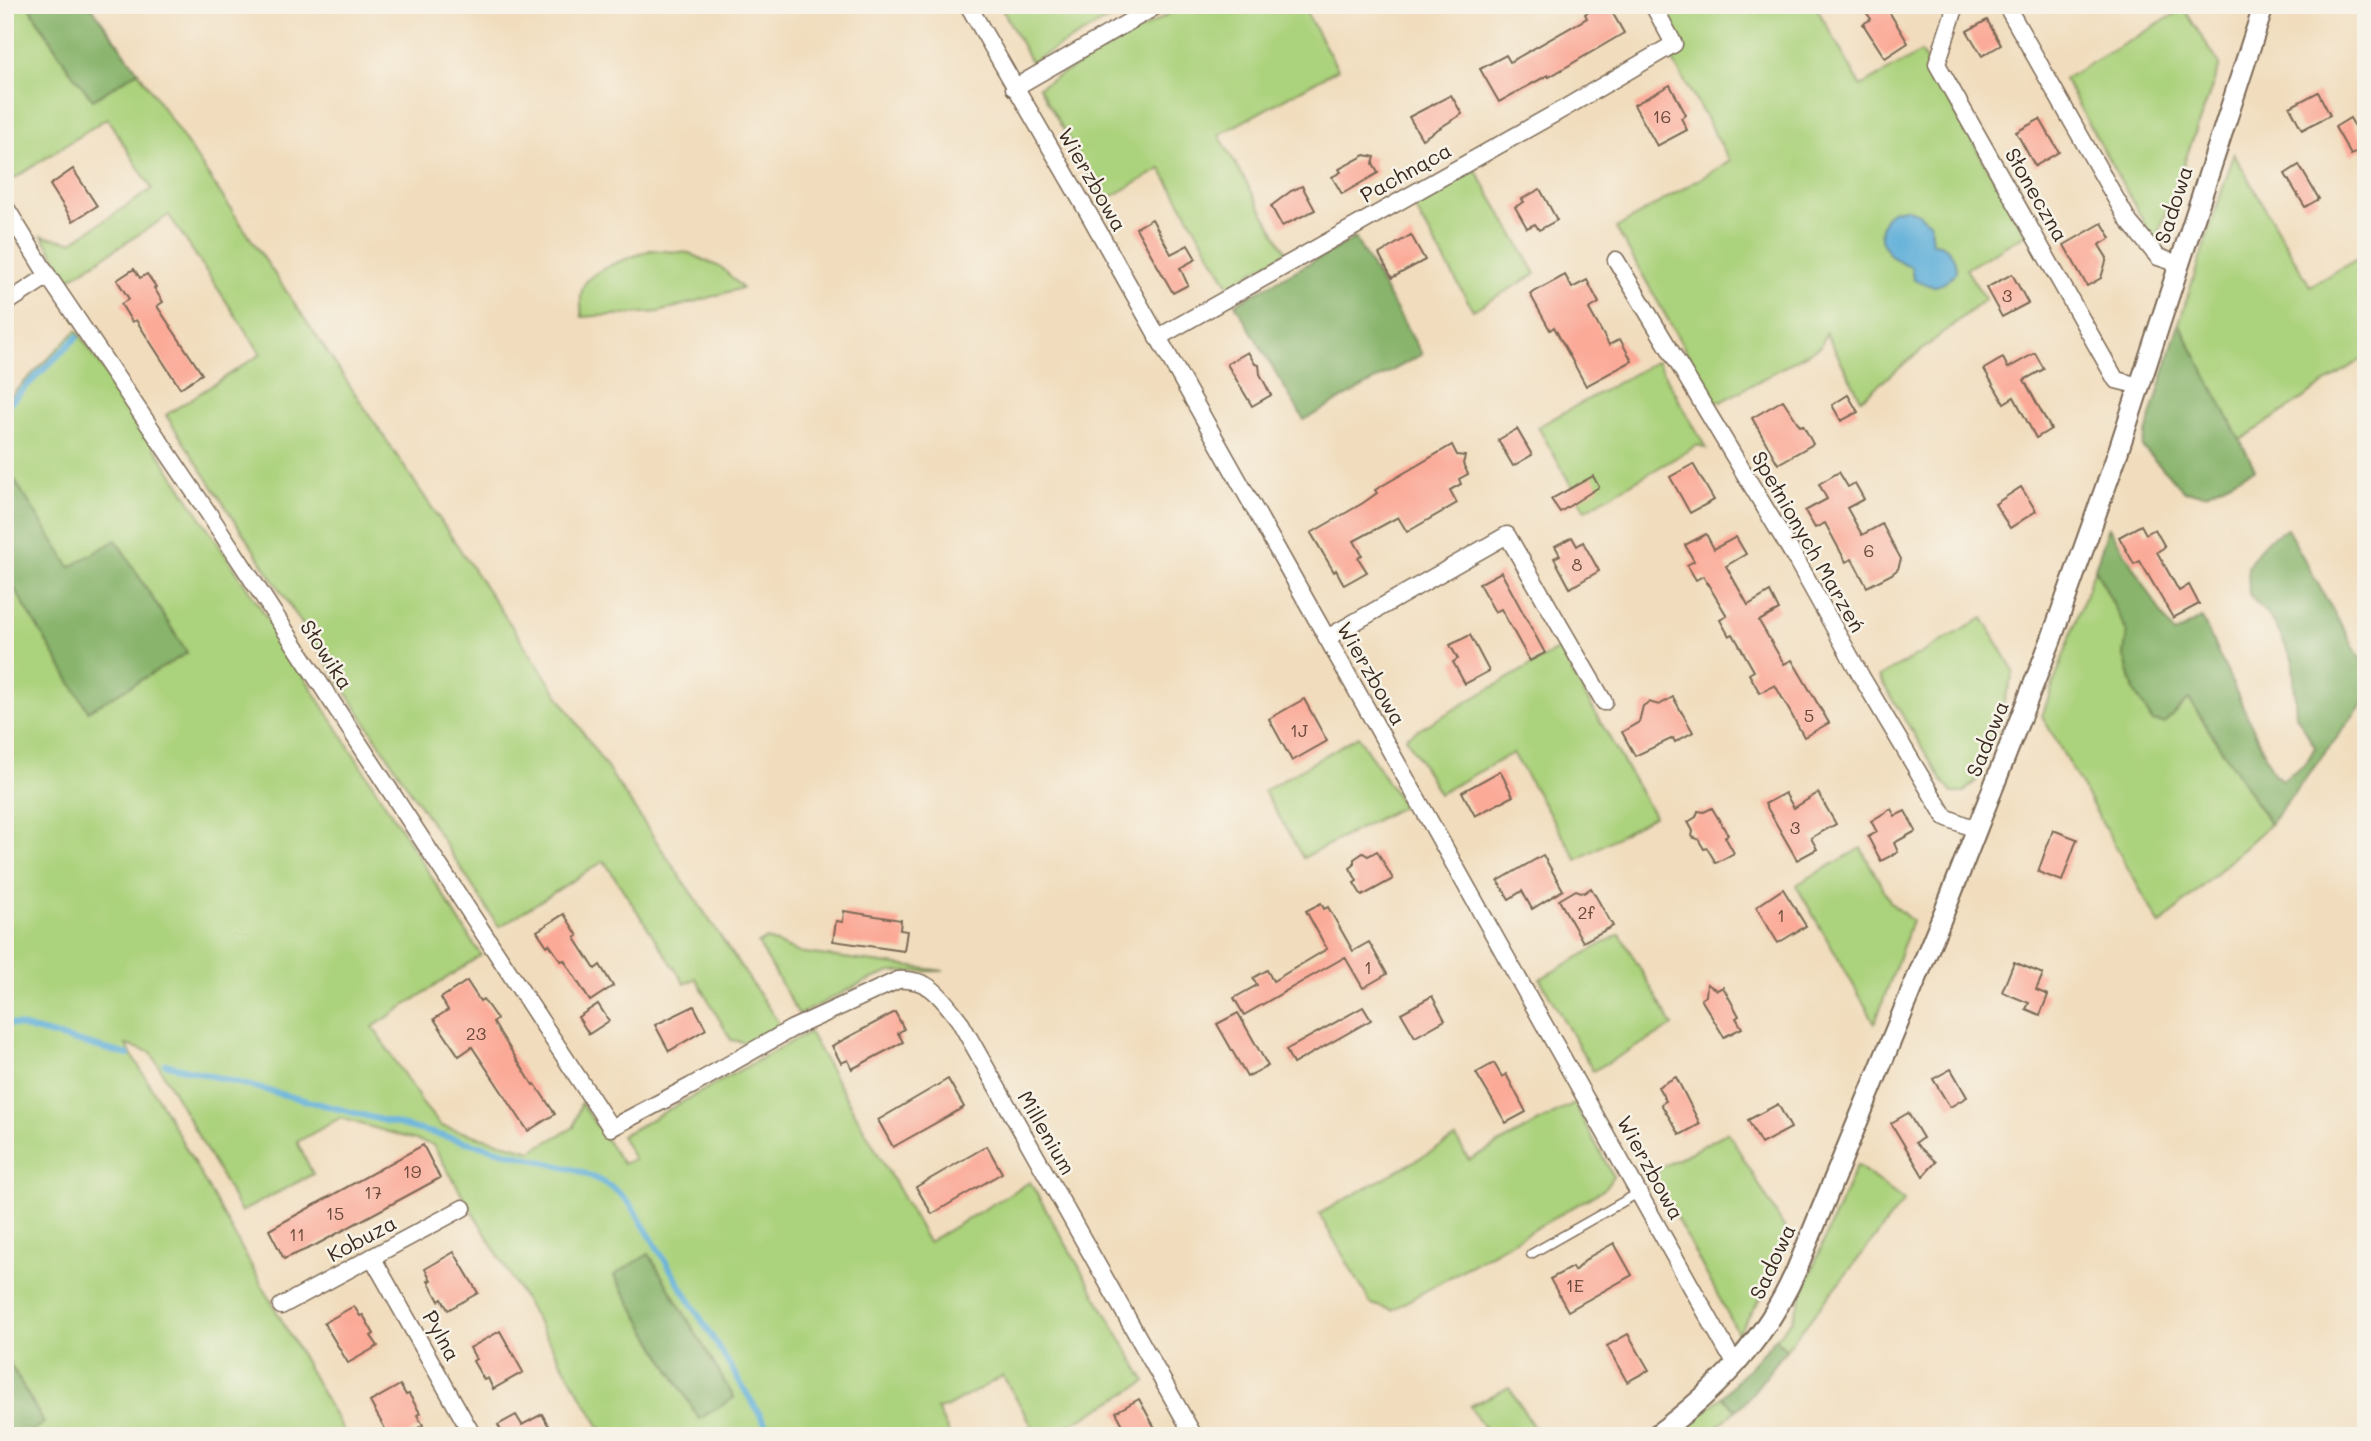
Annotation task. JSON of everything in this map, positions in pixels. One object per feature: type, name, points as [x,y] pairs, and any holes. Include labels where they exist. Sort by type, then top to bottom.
[{"type":"street","name":"Wierzbowa","points":[[968,5],[1090,216],[1728,1352],[1737,1363]]},
{"type":"street","points":[[1014,88],[1158,5]]},
{"type":"street","name":"Pachnąca","points":[[1157,338],[1674,44],[1653,5]]},
{"type":"street","name":"Słoneczna","points":[[1956,5],[1937,64],[2116,380],[2140,386]]},
{"type":"street","points":[[2006,5],[2129,222],[2158,257],[2179,264]]},
{"type":"street","name":"Sadowa","points":[[1655,1436],[1698,1403],[1737,1363],[1766,1329],[1790,1284],[1977,830],[2051,640],[2140,386],[2264,5]]},
{"type":"street","name":"Słowika","points":[[5,206],[48,276],[209,514],[611,1128],[691,1086],[791,1028]]},
{"type":"street","name":"Spełnionych Marzeń","points":[[1616,260],[1797,561],[1861,676],[1945,817],[1977,830]]},
{"type":"street","points":[[5,304],[48,276]]},
{"type":"street","points":[[1327,638],[1507,535],[1604,702]]},
{"type":"street","name":"Millenium","points":[[791,1028],[898,981],[911,979],[922,982],[940,996],[966,1032],[1194,1436]]},
{"type":"street","name":"Kobuza","points":[[281,1306],[463,1208]]},
{"type":"street","name":"Pylna","points":[[372,1257],[473,1436]]},
{"type":"lane","points":[[1531,1254],[1640,1192]]},
{"type":"green space","points":[[5,5],[28,5],[68,68],[93,100],[138,71],[780,1025],[750,1043],[731,1040],[696,978],[685,984],[604,861],[499,927],[166,415],[261,354],[169,215],[69,279],[42,236],[72,242],[152,189],[107,118],[5,183]]},
{"type":"green space","points":[[28,5],[90,5],[138,71],[93,100],[68,68]]},
{"type":"green space","points":[[1000,5],[1134,5],[1031,62]]},
{"type":"green space","points":[[1185,5],[1302,5],[1338,69],[1219,135],[1286,252],[1229,286],[1161,169],[1104,201],[1039,87]]},
{"type":"green space","points":[[1659,5],[1815,5],[1861,86],[1921,52],[2026,234],[1966,269],[1985,299],[1861,399],[1826,333],[1821,346],[1721,402],[1713,399],[1616,228],[1730,161],[1672,59],[1685,52]]},
{"type":"green space","points":[[2184,9],[2220,65],[2155,242],[2064,79]]},
{"type":"green space","points":[[2234,154],[2310,286],[2366,254],[2366,356],[2239,441],[2179,323]]},
{"type":"green space","points":[[1475,169],[1536,274],[1473,310],[1412,203]]},
{"type":"green space","points":[[1355,238],[1422,354],[1304,420],[1235,304]]},
{"type":"green space","points":[[651,250],[689,253],[722,268],[742,288],[659,312],[582,317],[582,291],[591,277],[615,263]]},
{"type":"green space","points":[[2179,323],[2255,469],[2205,494],[2184,491],[2142,447]]},
{"type":"green space","points":[[77,330],[262,610],[481,955],[373,1027],[425,1107],[441,1126],[531,1151],[574,1127],[581,1103],[623,1164],[634,1159],[621,1136],[809,1032],[928,1242],[1030,1182],[1146,1382],[1050,1436],[1038,1436],[1003,1376],[947,1407],[937,1409],[950,1436],[605,1436],[433,1145],[340,1118],[297,1142],[313,1174],[241,1212],[151,1052],[126,1045],[346,1436],[23,1436],[44,1423],[5,1355],[5,573],[88,710],[187,653],[116,540],[70,568],[5,465],[5,401]],"holes":[[[649,1255],[734,1397],[699,1418],[614,1276]]]},
{"type":"green space","points":[[1657,361],[1706,448],[1698,445],[1585,510],[1538,427]]},
{"type":"green space","points":[[5,465],[70,567],[116,540],[187,653],[88,711],[5,573]]},
{"type":"green space","points":[[2109,527],[2174,634],[2202,618],[2274,774],[2282,780],[2306,763],[2315,747],[2296,715],[2293,661],[2275,624],[2249,594],[2248,566],[2266,541],[2287,529],[2366,669],[2366,700],[2270,824],[2189,699],[2164,723],[2152,721],[2134,690],[2124,656],[2127,632],[2095,568]]},
{"type":"green space","points":[[2095,568],[2127,632],[2124,656],[2134,690],[2164,723],[2188,698],[2270,824],[2160,925],[2042,716]]},
{"type":"green space","points":[[1983,618],[2014,671],[1979,778],[1963,793],[1952,793],[1879,677]]},
{"type":"green space","points":[[1559,649],[1654,816],[1577,860],[1513,753],[1439,794],[1406,737]]},
{"type":"green space","points":[[1358,736],[1403,806],[1303,858],[1264,791]]},
{"type":"green space","points":[[1861,848],[1891,903],[1912,921],[1875,1023],[1796,885]]},
{"type":"green space","points":[[1620,934],[1673,1026],[1593,1071],[1540,979]]},
{"type":"green space","points":[[767,939],[797,952],[944,971],[890,972],[799,1015],[758,943]]},
{"type":"green space","points":[[1574,1103],[1613,1176],[1603,1190],[1392,1310],[1371,1304],[1319,1214],[1456,1138],[1469,1160]]},
{"type":"green space","points":[[1728,1132],[1788,1234],[1766,1290],[1738,1333],[1652,1173]]},
{"type":"green space","points":[[1857,1165],[1904,1201],[1786,1350],[1776,1338],[1792,1320]]},
{"type":"green space","points":[[649,1254],[734,1398],[699,1419],[614,1275]]},
{"type":"green space","points":[[1776,1338],[1786,1350],[1736,1410],[1722,1397]]},
{"type":"green space","points":[[5,1355],[44,1423],[23,1436],[5,1436]]},
{"type":"green space","points":[[1509,1387],[1539,1436],[1489,1436],[1470,1406]]},
{"type":"green space","points":[[1722,1397],[1736,1410],[1707,1436],[1674,1436]]},
{"type":"water","points":[[1905,208],[1919,213],[1930,223],[1932,243],[1943,245],[1953,256],[1956,272],[1941,285],[1930,286],[1913,278],[1911,267],[1893,258],[1882,243],[1881,226],[1885,218],[1893,210]]},
{"type":"building","points":[[1600,5],[1608,5],[1624,33],[1549,77],[1548,75],[1499,102],[1480,69],[1506,55],[1510,62],[1587,18],[1585,14]]},
{"type":"building","points":[[1876,5],[1885,5],[1908,43],[1885,58],[1863,24],[1871,19],[1866,12]]},
{"type":"building","points":[[1987,20],[2001,45],[1982,56],[1967,31]]},
{"type":"building","points":[[1670,85],[1686,115],[1681,118],[1687,130],[1657,146],[1634,105]]},
{"type":"building","points":[[2318,92],[2330,115],[2302,130],[2290,107]]},
{"type":"building","points":[[1451,95],[1462,114],[1422,139],[1409,117]]},
{"type":"building","points":[[2350,118],[2366,146],[2351,155],[2335,127]]},
{"type":"building","points":[[2040,119],[2059,152],[2035,166],[2016,132]]},
{"type":"building","points":[[1365,155],[1375,157],[1373,164],[1378,173],[1342,194],[1332,177],[1341,172],[1339,169]]},
{"type":"building","points":[[2299,165],[2319,199],[2305,207],[2285,174]]},
{"type":"building","points":[[73,169],[97,206],[73,221],[50,185]]},
{"type":"building","points":[[1302,186],[1315,210],[1282,226],[1271,206]]},
{"type":"building","points":[[1540,189],[1557,220],[1539,230],[1535,224],[1527,228],[1515,207],[1524,202],[1522,199]]},
{"type":"building","points":[[1152,219],[1171,254],[1188,245],[1196,259],[1180,268],[1188,285],[1173,293],[1136,228]]},
{"type":"building","points":[[2102,223],[2111,238],[2099,245],[2107,258],[2101,278],[2087,286],[2064,245]]},
{"type":"building","points":[[1411,235],[1425,260],[1392,278],[1379,254]]},
{"type":"building","points":[[134,269],[140,278],[147,274],[156,287],[154,288],[163,302],[157,306],[202,374],[180,388],[136,320],[132,322],[121,304],[129,299],[117,280]]},
{"type":"building","points":[[2012,274],[2028,303],[2002,317],[1986,288]]},
{"type":"building","points":[[1565,275],[1572,288],[1587,280],[1599,303],[1589,309],[1609,345],[1620,339],[1632,361],[1586,386],[1554,327],[1550,330],[1530,294]]},
{"type":"building","points":[[1248,352],[1255,364],[1259,365],[1260,374],[1271,395],[1252,406],[1227,364]]},
{"type":"building","points":[[2035,353],[2044,369],[2024,380],[2051,429],[2036,438],[2014,397],[2004,403],[1984,369],[2003,358],[2008,368]]},
{"type":"building","points":[[1848,395],[1858,412],[1841,421],[1832,405]]},
{"type":"building","points":[[1783,400],[1800,426],[1803,425],[1813,444],[1778,464],[1752,418]]},
{"type":"building","points":[[1517,429],[1532,455],[1513,466],[1498,440]]},
{"type":"building","points":[[1452,445],[1457,455],[1465,456],[1463,464],[1468,474],[1459,479],[1461,484],[1450,490],[1457,503],[1407,532],[1398,517],[1354,541],[1362,555],[1358,558],[1367,572],[1344,585],[1311,533],[1363,503],[1377,493],[1375,490]]},
{"type":"building","points":[[1693,464],[1714,500],[1690,513],[1670,477]]},
{"type":"building","points":[[1839,472],[1848,487],[1855,483],[1864,499],[1847,508],[1862,535],[1882,524],[1901,559],[1898,569],[1892,574],[1867,587],[1852,559],[1846,562],[1825,523],[1815,528],[1805,511],[1827,499],[1819,484]]},
{"type":"building","points":[[1593,476],[1599,487],[1560,512],[1551,499]]},
{"type":"building","points":[[2021,487],[2036,511],[2010,528],[1995,504]]},
{"type":"building","points":[[2141,525],[2146,534],[2155,529],[2165,547],[2157,552],[2179,591],[2189,585],[2199,604],[2173,618],[2140,561],[2134,564],[2119,537]]},
{"type":"building","points":[[1706,534],[1714,549],[1736,537],[1746,554],[1726,566],[1748,605],[1770,592],[1779,610],[1759,621],[1784,664],[1792,660],[1829,723],[1804,737],[1775,685],[1760,693],[1749,674],[1754,671],[1733,634],[1729,636],[1720,620],[1727,616],[1703,576],[1696,580],[1687,565],[1694,561],[1685,545]]},
{"type":"building","points":[[1572,537],[1577,546],[1583,542],[1599,571],[1570,588],[1554,558],[1560,555],[1555,546]]},
{"type":"building","points":[[1501,572],[1545,653],[1530,661],[1501,609],[1495,612],[1479,584]]},
{"type":"building","points":[[1470,635],[1489,671],[1465,684],[1453,662],[1458,659],[1450,645]]},
{"type":"building","points":[[1673,697],[1693,732],[1675,742],[1673,738],[1635,756],[1622,732],[1639,722],[1643,706],[1649,702],[1659,705]]},
{"type":"building","points":[[1304,699],[1327,741],[1292,761],[1269,719]]},
{"type":"building","points":[[1500,771],[1513,796],[1475,816],[1462,792]]},
{"type":"building","points":[[1785,793],[1794,808],[1818,793],[1836,824],[1811,838],[1817,849],[1797,860],[1765,804]]},
{"type":"building","points":[[1712,808],[1728,835],[1725,837],[1734,853],[1716,863],[1707,848],[1704,849],[1698,839],[1692,837],[1693,831],[1688,822],[1696,817],[1698,811],[1704,812]]},
{"type":"building","points":[[1891,809],[1895,816],[1905,811],[1916,831],[1894,843],[1898,852],[1881,861],[1868,837],[1877,832],[1871,821]]},
{"type":"building","points":[[2053,830],[2077,839],[2062,881],[2038,872]]},
{"type":"building","points":[[1377,851],[1393,879],[1362,896],[1354,883],[1357,881],[1350,868],[1354,865],[1354,859],[1363,853],[1368,856]]},
{"type":"building","points":[[1543,855],[1563,890],[1532,909],[1522,891],[1509,899],[1498,881]]},
{"type":"building","points":[[1591,888],[1613,926],[1583,942],[1559,900],[1576,890],[1584,893]]},
{"type":"building","points":[[1783,889],[1806,926],[1778,943],[1756,907]]},
{"type":"building","points":[[1321,903],[1324,909],[1328,907],[1353,951],[1369,942],[1387,974],[1363,988],[1345,957],[1244,1015],[1234,998],[1257,985],[1253,978],[1267,970],[1273,981],[1327,949],[1306,911]]},
{"type":"building","points":[[844,911],[901,920],[900,930],[907,931],[904,951],[833,941],[836,921],[843,922]]},
{"type":"building","points":[[564,914],[578,936],[575,938],[595,969],[600,965],[613,986],[590,1001],[564,960],[561,961],[549,944],[547,946],[537,931]]},
{"type":"building","points":[[2014,962],[2043,974],[2036,990],[2048,995],[2040,1015],[2026,1009],[2029,1003],[2002,992]]},
{"type":"building","points":[[467,981],[480,1001],[483,999],[497,1019],[493,1022],[555,1114],[528,1131],[472,1047],[459,1056],[434,1019],[448,1010],[441,998]]},
{"type":"building","points":[[1707,984],[1717,990],[1723,987],[1739,1016],[1736,1018],[1742,1028],[1724,1037],[1701,999],[1706,996]]},
{"type":"building","points":[[1432,996],[1445,1020],[1415,1037],[1401,1013]]},
{"type":"building","points":[[598,1004],[609,1021],[589,1034],[578,1017]]},
{"type":"building","points":[[694,1006],[706,1029],[669,1051],[655,1025]]},
{"type":"building","points":[[1363,1007],[1371,1020],[1293,1064],[1286,1050]]},
{"type":"building","points":[[895,1012],[904,1029],[898,1033],[903,1042],[852,1069],[848,1060],[841,1063],[832,1046]]},
{"type":"building","points":[[1238,1013],[1268,1066],[1247,1077],[1217,1024]]},
{"type":"building","points":[[1494,1063],[1502,1077],[1506,1074],[1526,1112],[1506,1123],[1476,1073]]},
{"type":"building","points":[[1951,1069],[1967,1097],[1950,1107],[1933,1079]]},
{"type":"building","points":[[1676,1077],[1700,1124],[1680,1135],[1661,1104],[1666,1101],[1658,1087]]},
{"type":"building","points":[[948,1079],[964,1107],[893,1147],[878,1120]]},
{"type":"building","points":[[1778,1104],[1791,1128],[1761,1144],[1748,1120]]},
{"type":"building","points":[[1908,1113],[1923,1138],[1915,1143],[1936,1162],[1923,1176],[1891,1123]]},
{"type":"building","points":[[423,1145],[440,1178],[314,1246],[284,1259],[269,1230]]},
{"type":"building","points":[[987,1146],[1002,1173],[932,1214],[916,1187]]},
{"type":"building","points":[[1614,1243],[1632,1275],[1568,1311],[1550,1279],[1572,1267],[1574,1271],[1589,1257]]},
{"type":"building","points":[[454,1252],[478,1293],[448,1310],[442,1299],[439,1301],[425,1269]]},
{"type":"building","points":[[354,1306],[360,1316],[363,1315],[378,1346],[348,1363],[324,1323]]},
{"type":"building","points":[[500,1331],[523,1372],[493,1389],[488,1378],[484,1380],[473,1361],[476,1359],[470,1348]]},
{"type":"building","points":[[1628,1334],[1649,1370],[1627,1382],[1607,1346]]},
{"type":"building","points":[[400,1385],[420,1413],[417,1415],[423,1425],[405,1436],[389,1436],[370,1402]]},
{"type":"building","points":[[1139,1399],[1156,1430],[1146,1436],[1129,1436],[1116,1412]]},
{"type":"building","points":[[542,1414],[554,1436],[504,1436],[498,1425],[516,1415],[522,1425]]},
{"type":"waterway","points":[[5,407],[77,337]]},
{"type":"waterway","points":[[5,1022],[128,1055]]},
{"type":"waterway","points":[[165,1064],[579,1171],[608,1185],[624,1197],[636,1213],[773,1436]]}]
